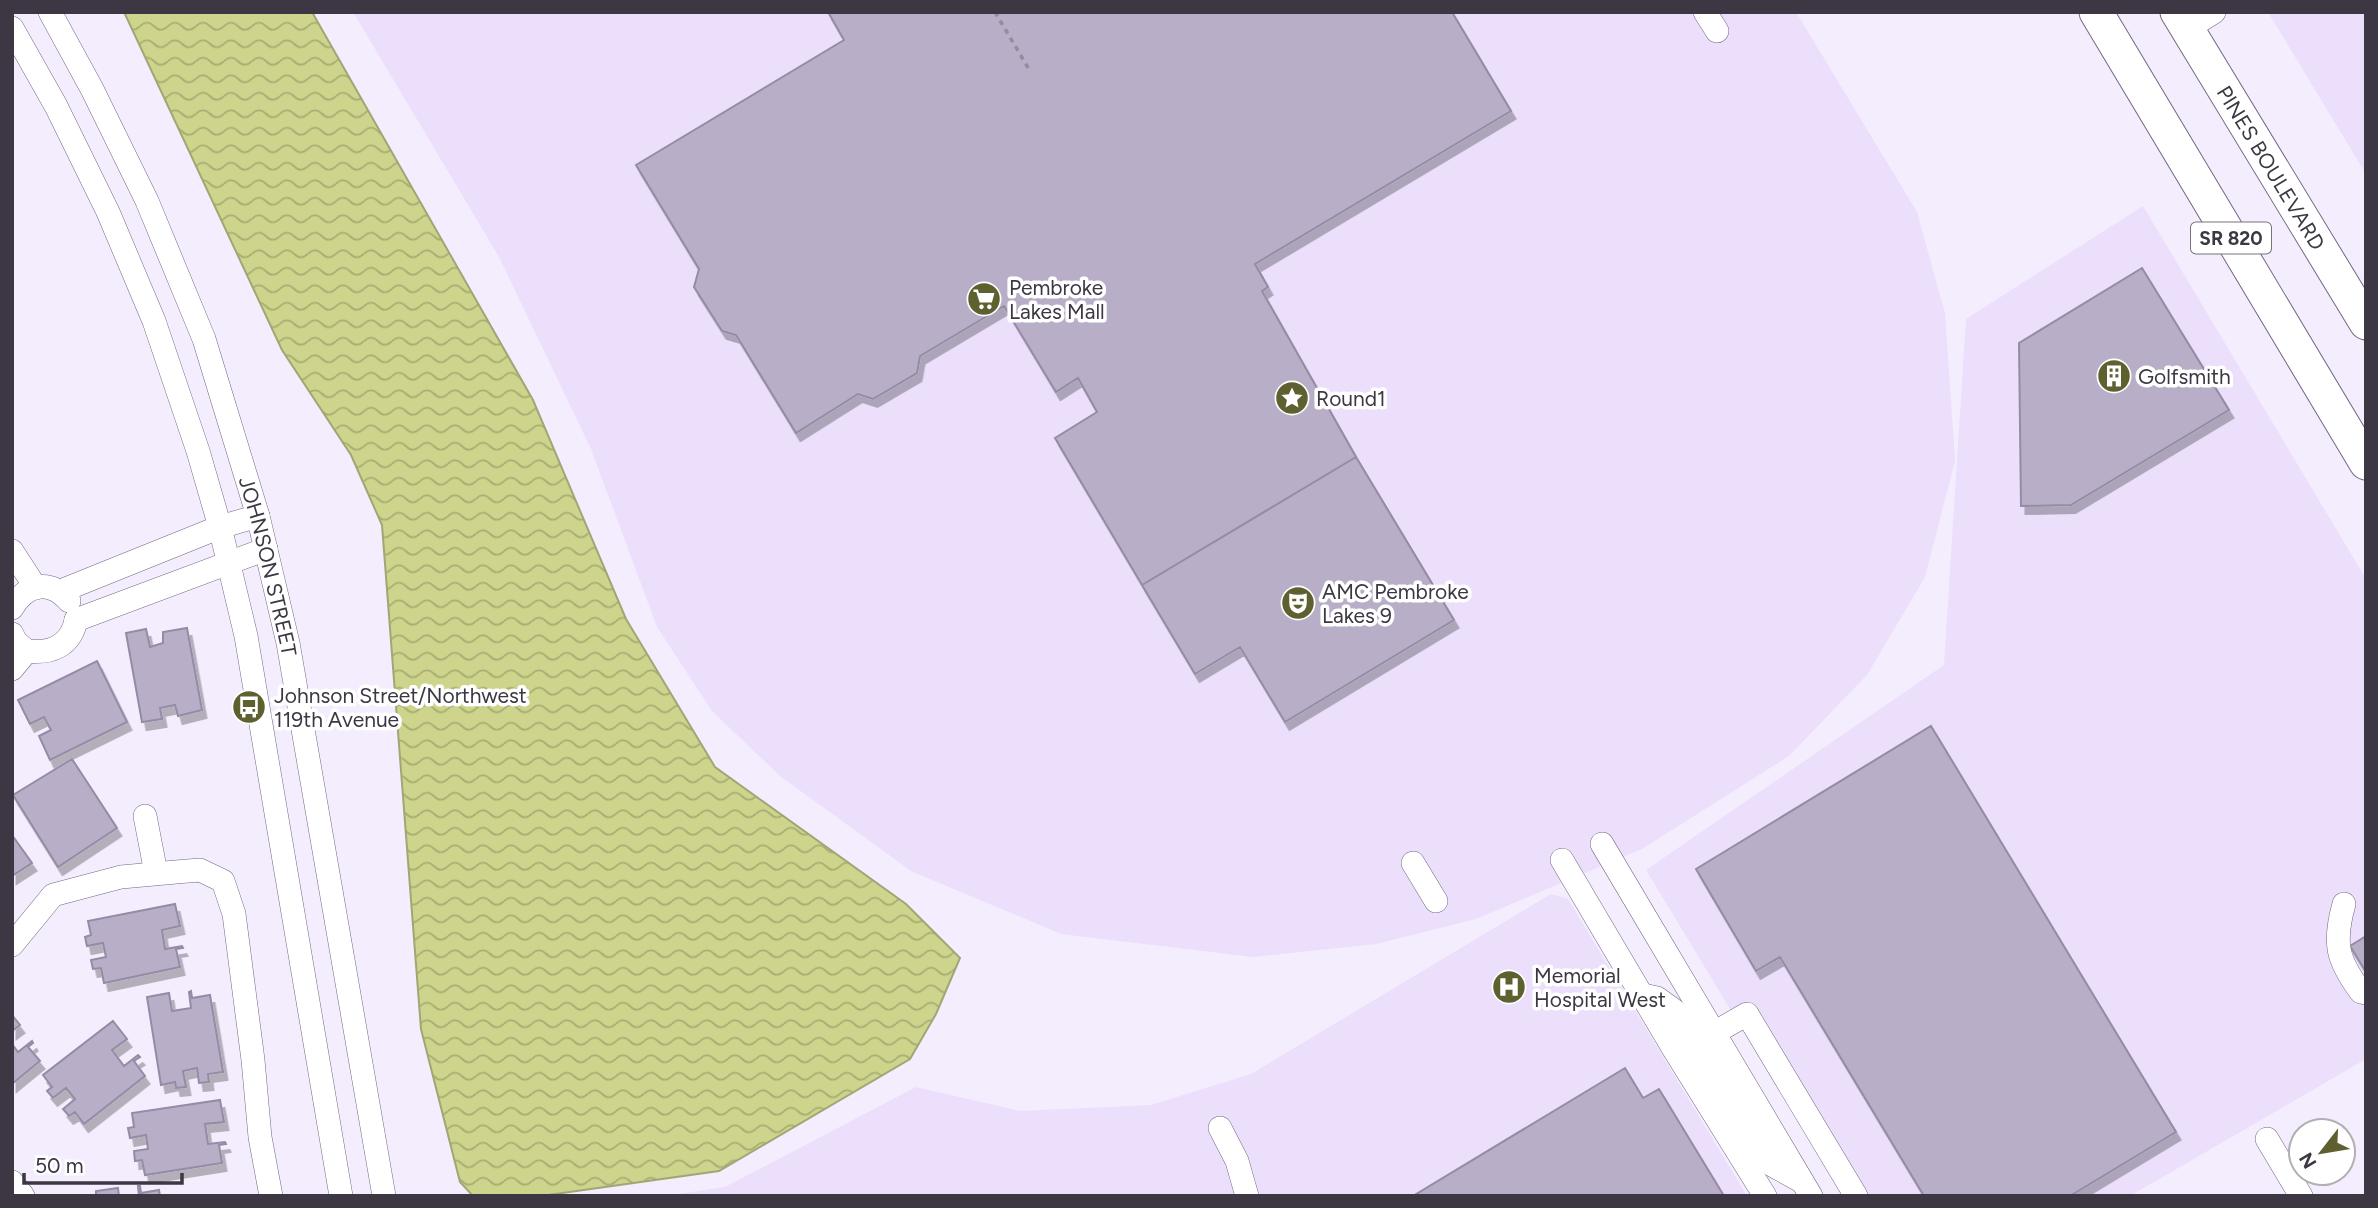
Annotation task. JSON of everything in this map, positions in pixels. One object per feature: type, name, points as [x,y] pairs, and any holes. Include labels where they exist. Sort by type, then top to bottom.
[{"type":"highway","name":"SR 820","points":[[2096,12],[2366,463]]},
{"type":"highway","name":"PINES BOULEVARD","points":[[2193,18],[2366,323]]},
{"type":"street","name":"JOHNSON STREET","points":[[50,12],[92,89],[147,201],[204,339],[258,516],[288,643],[384,1196]]},
{"type":"street","name":"JOHNSON STREET","points":[[12,28],[56,106],[108,212],[154,321],[198,451],[220,527],[246,636],[341,1196]]},
{"type":"street","points":[[61,592],[220,527],[258,516]]},
{"type":"street","points":[[76,621],[266,549]]},
{"type":"street","points":[[12,551],[36,588]]},
{"type":"street","points":[[12,608],[25,593],[50,586],[61,592],[69,601],[76,621],[69,639],[62,646],[39,653],[20,643],[12,669]]},
{"type":"street","points":[[145,816],[156,873]]},
{"type":"street","points":[[1602,844],[1706,1040],[1759,1150],[1772,1165],[1808,1190]]},
{"type":"street","points":[[1562,860],[1673,1048],[1765,1196]]},
{"type":"street","points":[[1413,863],[1436,901]]},
{"type":"street","points":[[12,945],[53,895],[121,877],[156,873],[200,870],[223,881],[234,914],[260,1137],[271,1196]]},
{"type":"street","points":[[2343,908],[2338,922],[2338,956],[2361,992],[2366,993]]},
{"type":"street","points":[[1643,995],[1657,998],[1706,1040]]},
{"type":"street","points":[[1673,1048],[1706,1040],[1746,1014],[1856,1196]]},
{"type":"street","points":[[1220,1128],[1237,1161],[1247,1196]]},
{"type":"street","points":[[2267,1139],[2301,1196]]},
{"type":"street","points":[[12,1182],[23,1196]]},
{"type":"path","points":[[995,12],[1030,71]]},
{"type":"shaded area","points":[[353,12],[1796,12],[1917,212],[1945,313],[1955,461],[1925,577],[1867,675],[1789,756],[1642,849],[1476,919],[1376,944],[1253,957],[1061,934],[911,871],[780,776],[712,711],[657,627],[591,449],[499,257]]},
{"type":"shaded area","points":[[2268,12],[2366,12],[2366,174]]},
{"type":"shaded area","points":[[2143,206],[2366,579],[2366,1059],[2130,1196],[1843,1196],[1646,870],[1944,665],[1966,319]]},
{"type":"shaded area","name":"Memorial Hospital West","points":[[1551,894],[1568,899],[1747,1196],[664,1196],[725,1187],[916,1087],[1020,1111],[1151,1105],[1251,1074]]},
{"type":"water","points":[[124,12],[312,12],[533,400],[626,619],[715,767],[906,904],[960,958],[936,1014],[910,1059],[719,1171],[541,1196],[473,1196],[460,1182],[421,1029],[382,525],[351,455],[282,350]]},
{"type":"building","name":"Pembroke Lakes Mall","points":[[828,12],[1452,12],[1511,111],[1255,264],[1268,287],[1262,291],[1356,457],[1142,585],[1055,438],[1097,412],[1078,378],[1056,392],[1004,306],[920,356],[917,373],[873,399],[858,394],[796,433],[736,335],[722,331],[694,287],[699,269],[636,165],[844,40]]},
{"type":"building","name":"Golfsmith","points":[[2142,268],[2229,410],[2071,505],[2021,506],[2019,343]]},
{"type":"building","name":"AMC Pembroke Lakes 9","points":[[1356,457],[1454,620],[1285,722],[1240,647],[1195,674],[1142,585]]},
{"type":"building","points":[[187,628],[202,710],[178,716],[175,705],[160,708],[162,719],[142,722],[126,633],[146,629],[150,647],[163,643],[163,632]]},
{"type":"building","points":[[97,661],[127,722],[50,760],[39,736],[51,730],[44,717],[30,724],[18,700]]},
{"type":"building","points":[[1931,726],[2176,1132],[2070,1196],[1924,1196],[1780,957],[1756,971],[1696,869]]},
{"type":"building","points":[[72,759],[117,828],[58,867],[13,795]]},
{"type":"building","points":[[12,835],[32,863],[12,876]]},
{"type":"building","points":[[175,904],[180,926],[162,930],[165,949],[183,948],[176,949],[180,967],[104,983],[101,968],[93,969],[91,960],[106,957],[103,943],[87,946],[85,937],[91,935],[88,921]]},
{"type":"building","points":[[2366,936],[2366,972],[2350,946]]},
{"type":"building","points":[[191,991],[192,998],[210,995],[223,1072],[208,1074],[209,1082],[199,1083],[197,1068],[183,1071],[186,1087],[176,1088],[175,1082],[161,1085],[147,997],[169,993],[172,1011],[191,1008]]},
{"type":"building","points":[[12,1015],[20,1025],[12,1031]]},
{"type":"building","points":[[113,1021],[127,1039],[112,1050],[124,1066],[138,1055],[140,1057],[134,1061],[145,1076],[84,1124],[75,1112],[69,1116],[63,1109],[75,1099],[66,1088],[53,1098],[47,1091],[52,1087],[43,1075]]},
{"type":"building","points":[[32,1041],[28,1047],[40,1061],[12,1084],[12,1044],[18,1052]]},
{"type":"building","points":[[1625,1068],[1643,1098],[1659,1089],[1724,1196],[1413,1196]]},
{"type":"building","points":[[220,1100],[224,1122],[205,1124],[208,1144],[226,1144],[219,1145],[222,1163],[145,1175],[142,1160],[135,1161],[134,1151],[148,1149],[146,1135],[130,1138],[128,1128],[134,1127],[132,1113]]},
{"type":"building","points":[[138,1186],[141,1193],[159,1190],[160,1196],[139,1196]]},
{"type":"building","points":[[118,1188],[119,1196],[96,1196],[96,1191]]},
{"type":"place","name":"Pembroke Lakes Mall","points":[[984,299]]},
{"type":"place","name":"Golfsmith","points":[[2114,376]]},
{"type":"place","name":"Round1","points":[[1292,398]]},
{"type":"place","name":"AMC Pembroke Lakes 9","points":[[1298,603]]},
{"type":"place","name":"Johnson Street/Northwest 119th Avenue","points":[[249,707]]},
{"type":"place","name":"Memorial Hospital West","points":[[1509,987]]}]
